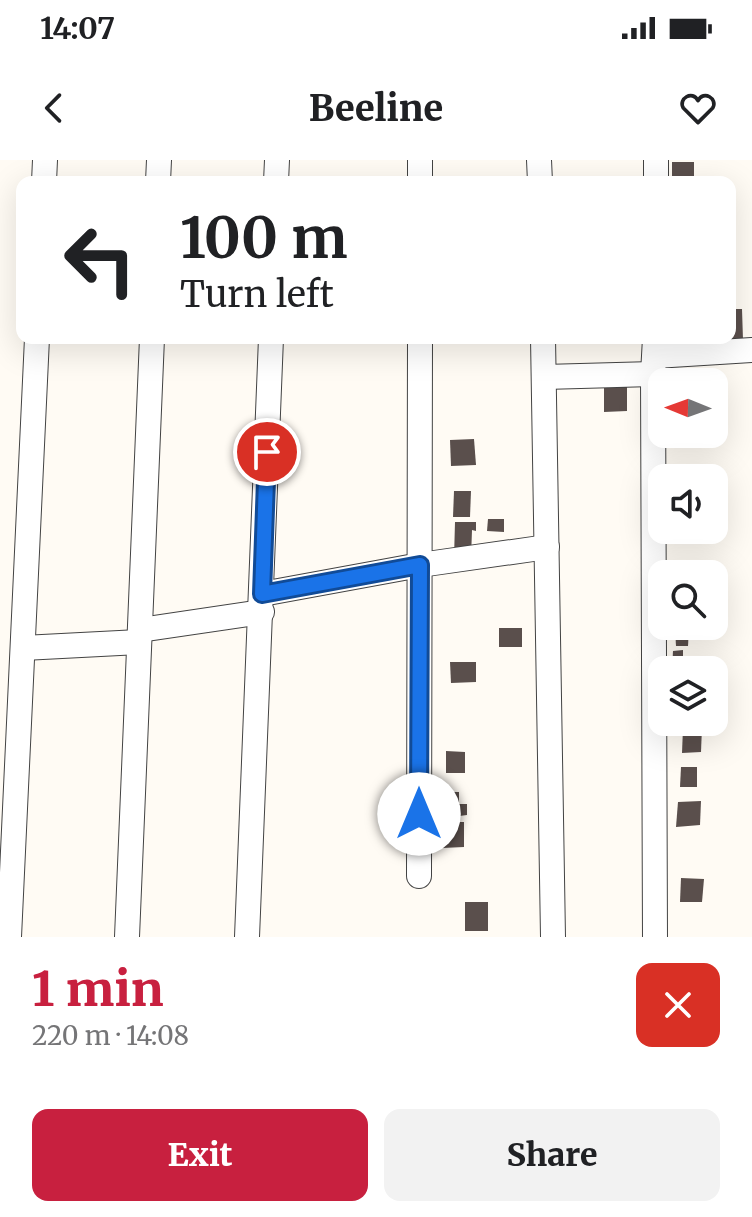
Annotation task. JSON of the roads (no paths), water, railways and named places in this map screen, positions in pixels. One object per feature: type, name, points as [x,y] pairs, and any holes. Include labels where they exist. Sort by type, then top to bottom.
[{"type":"street","points":[[9,937],[11,679],[23,648],[37,344]]},
{"type":"street","points":[[127,937],[152,344]]},
{"type":"street","points":[[247,937],[271,344]]},
{"type":"street","points":[[419,876],[420,344]]},
{"type":"street","points":[[543,344],[553,937]]},
{"type":"street","points":[[544,377],[655,356],[752,350]]},
{"type":"street","points":[[655,356],[655,937]]},
{"type":"street","points":[[23,648],[140,636],[420,565],[547,547]]}]
